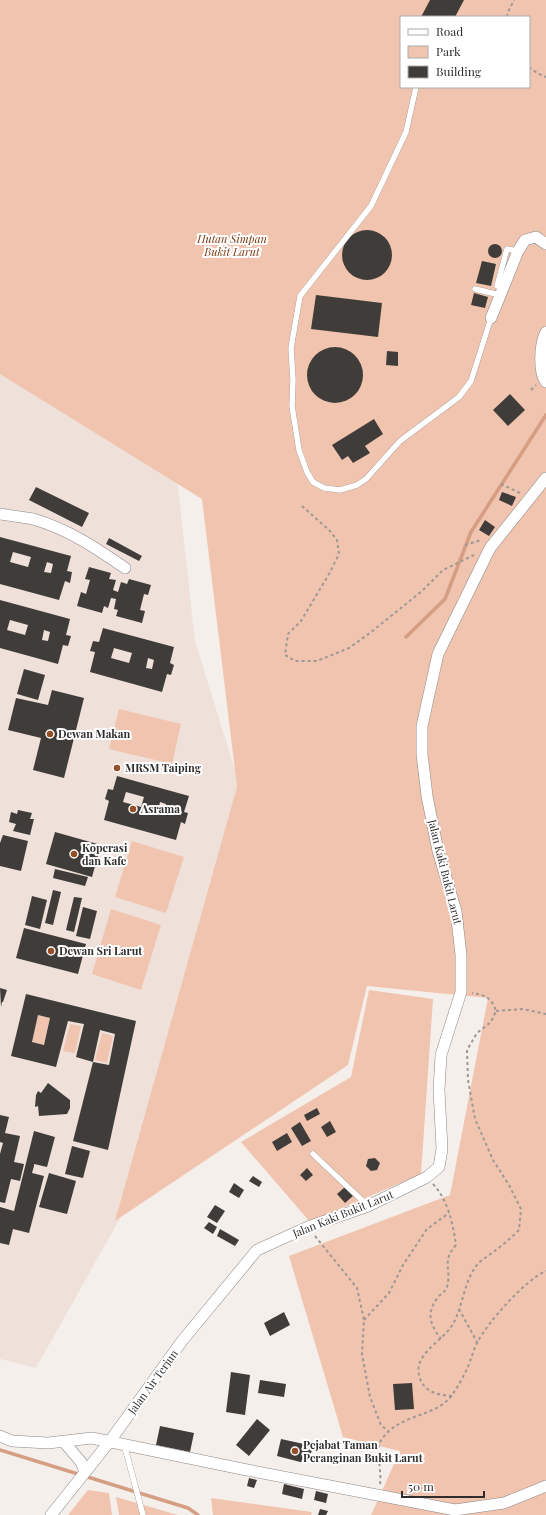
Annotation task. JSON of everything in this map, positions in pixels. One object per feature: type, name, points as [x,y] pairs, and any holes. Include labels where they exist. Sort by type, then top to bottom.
[{"type":"street","points":[[491,318],[498,290],[525,240],[536,237],[546,244]]},
{"type":"street","points":[[546,332],[542,339],[541,356],[543,379],[546,382]]},
{"type":"street","name":"Jalan Kaki Bukit Larut","points":[[257,1250],[308,1227],[368,1206],[427,1177],[438,1167],[442,1149],[439,1090],[441,1056],[462,992],[461,955],[456,911],[438,851],[427,796],[422,754],[422,726],[438,654],[490,548],[546,478]]},
{"type":"street","points":[[0,514],[32,519],[68,532],[91,544],[125,568]]},
{"type":"street","name":"Jalan Air Terjun","points":[[51,1515],[110,1441],[182,1341],[257,1250]]},
{"type":"street","points":[[0,1436],[12,1441],[48,1443],[92,1438],[372,1495],[455,1510],[504,1503],[546,1486]]},
{"type":"street","points":[[64,1442],[81,1462],[85,1472]]},
{"type":"lane","points":[[416,88],[406,132],[371,206],[300,296],[291,348],[293,380],[292,406],[299,450],[307,472],[313,482],[324,488],[340,490],[357,485],[366,479],[400,441],[459,397],[471,381],[491,318]]},
{"type":"lane","points":[[475,289],[498,290]]},
{"type":"lane","points":[[313,1154],[368,1206]]},
{"type":"lane","points":[[124,1444],[143,1515]]},
{"type":"path","points":[[507,16],[514,0]]},
{"type":"path","points":[[530,68],[546,77]]},
{"type":"path","points":[[501,484],[530,498]]},
{"type":"path","points":[[302,506],[329,530],[337,540],[339,554],[329,574],[300,621],[288,634],[285,655],[296,661],[316,661],[349,648],[422,591],[443,570],[490,548]]},
{"type":"path","points":[[452,1396],[438,1395],[425,1388],[420,1378],[419,1365],[428,1350],[452,1325],[470,1278],[477,1265],[502,1246],[519,1230],[521,1209],[509,1184],[493,1160],[474,1119],[468,1080],[467,1050],[477,1033],[491,1022],[496,1011],[493,1002],[481,994],[462,992]]},
{"type":"path","points":[[496,1011],[523,1009],[546,1014]]},
{"type":"path","points":[[427,1177],[438,1189],[445,1200],[456,1245],[450,1252],[447,1263],[447,1288],[439,1296],[431,1309],[432,1327],[441,1338]]},
{"type":"path","points":[[364,1320],[389,1293],[402,1265],[427,1229],[449,1212]]},
{"type":"path","points":[[308,1227],[329,1256],[357,1288],[364,1320],[362,1354],[370,1397],[381,1425],[388,1431]]},
{"type":"path","points":[[372,1495],[381,1483],[378,1444],[388,1431],[403,1420],[441,1406],[452,1396],[467,1369],[477,1342],[495,1317],[528,1282],[546,1271]]},
{"type":"path","points":[[459,1309],[477,1342]]},
{"type":"shaded area","name":"MRSM Taiping","points":[[0,0],[51,0],[134,88],[195,641],[274,896],[155,1156],[36,1368],[0,1359]]},
{"type":"green space","name":"Hutan Simpan Bukit Larut","points":[[0,0],[546,0],[546,1515],[371,1515],[400,1451],[343,1437],[289,1256],[450,1195],[488,998],[367,986],[348,1065],[115,1221],[237,787],[202,499],[0,374]]},
{"type":"green space","points":[[119,709],[181,724],[172,764],[109,749]]},
{"type":"green space","points":[[132,841],[184,857],[166,913],[115,897]]},
{"type":"green space","points":[[111,909],[161,925],[141,990],[92,974]]},
{"type":"green space","points":[[369,990],[433,999],[421,1174],[310,1222],[241,1142],[351,1077]]},
{"type":"green space","points":[[38,1015],[50,1018],[44,1045],[32,1042]]},
{"type":"green space","points":[[70,1024],[81,1026],[75,1053],[63,1051]]},
{"type":"green space","points":[[102,1033],[113,1036],[107,1063],[95,1060]]},
{"type":"green space","points":[[88,1490],[109,1493],[112,1515],[68,1515]]},
{"type":"green space","points":[[116,1497],[178,1515],[119,1515]]},
{"type":"green space","points":[[211,1498],[312,1512],[311,1515],[213,1515]]},
{"type":"building","points":[[430,0],[464,0],[456,16],[422,16]]},
{"type":"building","points":[[362,230],[372,230],[385,237],[392,250],[392,260],[385,273],[372,280],[362,280],[353,276],[346,269],[342,260],[342,250],[346,241],[353,234]]},
{"type":"building","points":[[495,244],[500,246],[502,251],[500,256],[495,258],[490,256],[488,251],[490,246]]},
{"type":"building","points":[[482,261],[496,264],[491,286],[476,283]]},
{"type":"building","points":[[474,293],[488,297],[485,308],[471,305]]},
{"type":"building","points":[[316,295],[382,303],[378,337],[311,329]]},
{"type":"building","points":[[335,347],[346,349],[355,355],[361,364],[363,375],[361,386],[355,395],[346,401],[335,403],[324,401],[315,395],[309,386],[307,375],[309,364],[315,355],[324,349]]},
{"type":"building","points":[[387,351],[398,352],[398,366],[386,365]]},
{"type":"building","points":[[510,394],[525,410],[508,426],[493,410]]},
{"type":"building","points":[[374,419],[383,434],[365,446],[370,453],[353,463],[348,456],[342,460],[332,445]]},
{"type":"building","points":[[36,487],[89,513],[82,527],[29,500]]},
{"type":"building","points":[[502,492],[516,497],[512,506],[499,500]]},
{"type":"building","points":[[485,520],[495,527],[489,536],[479,530]]},
{"type":"building","points":[[0,537],[71,556],[67,571],[72,572],[70,583],[65,581],[59,600],[0,584]],"holes":[[[13,552],[31,557],[28,567],[10,562]],[[47,562],[53,564],[51,573],[44,572]]]},
{"type":"building","points":[[109,538],[142,556],[139,561],[106,544]]},
{"type":"building","points":[[89,567],[111,573],[109,579],[116,580],[113,590],[118,592],[121,582],[127,584],[129,579],[151,585],[148,595],[144,594],[140,610],[145,611],[142,623],[116,616],[118,610],[114,609],[116,599],[111,598],[108,608],[104,606],[102,613],[77,606],[81,592],[86,594],[90,580],[85,579]]},
{"type":"building","points":[[0,600],[70,619],[66,635],[71,636],[68,646],[63,645],[58,664],[0,648]],"holes":[[[10,620],[28,625],[25,635],[7,630]],[[44,630],[50,632],[48,641],[42,640]]]},
{"type":"building","points":[[103,628],[174,647],[170,663],[174,665],[171,675],[167,674],[162,692],[90,672],[95,652],[90,651],[93,641],[99,642]],"holes":[[[114,648],[132,653],[129,663],[111,658]],[[148,658],[154,660],[152,669],[146,668]]]},
{"type":"building","points":[[24,669],[45,675],[38,700],[17,694]]},
{"type":"building","name":"Dewan Makan","points":[[52,690],[84,698],[64,778],[33,770],[41,738],[8,730],[16,698],[48,705]]},
{"type":"building","name":"Asrama","points":[[117,776],[189,796],[184,812],[188,813],[185,824],[181,822],[176,840],[104,820],[109,801],[105,799],[108,789],[113,790]],"holes":[[[126,792],[144,797],[141,807],[123,802]],[[160,802],[166,804],[164,813],[158,812]]]},
{"type":"building","points":[[18,810],[32,813],[30,819],[34,819],[30,835],[13,831],[16,824],[9,822],[11,812],[17,814]]},
{"type":"building","name":"Koperasi dan Kafe","points":[[55,832],[101,845],[92,877],[46,864]]},
{"type":"building","points":[[3,835],[28,841],[21,871],[0,866],[0,843]]},
{"type":"building","points":[[55,869],[88,877],[85,886],[53,878]]},
{"type":"building","points":[[53,890],[61,892],[53,925],[45,923]]},
{"type":"building","points":[[32,896],[47,900],[40,929],[25,925]]},
{"type":"building","points":[[74,897],[82,898],[74,932],[66,930]]},
{"type":"building","points":[[83,907],[97,911],[90,939],[76,936]]},
{"type":"building","name":"Dewan Sri Larut","points":[[24,928],[86,944],[78,974],[16,958]]},
{"type":"building","points":[[0,988],[7,990],[1,1007]]},
{"type":"building","points":[[26,994],[136,1021],[108,1150],[73,1141],[93,1062],[76,1057],[84,1024],[68,1021],[56,1067],[11,1056]],"holes":[[[38,1015],[50,1018],[44,1045],[32,1042]],[[100,1030],[115,1034],[109,1065],[93,1062]]]},
{"type":"building","points":[[48,1083],[70,1100],[70,1108],[67,1114],[39,1116],[38,1106],[35,1107],[36,1095],[38,1091],[41,1093]]},
{"type":"building","points":[[317,1108],[320,1114],[307,1121],[304,1115]]},
{"type":"building","points":[[0,1115],[9,1117],[5,1133],[20,1136],[14,1162],[24,1164],[20,1181],[11,1179],[5,1203],[0,1202],[0,1154],[3,1143],[0,1142]]},
{"type":"building","points":[[330,1121],[336,1132],[327,1137],[321,1127]]},
{"type":"building","points":[[300,1122],[311,1141],[302,1146],[291,1128]]},
{"type":"building","points":[[34,1131],[55,1137],[47,1167],[34,1164],[32,1173],[44,1176],[29,1233],[13,1229],[9,1245],[0,1243],[0,1207],[14,1211]]},
{"type":"building","points":[[287,1133],[292,1142],[277,1151],[272,1142]]},
{"type":"building","points":[[72,1146],[90,1151],[83,1178],[65,1174]]},
{"type":"building","points":[[375,1158],[380,1163],[377,1170],[371,1171],[366,1166],[368,1159]]},
{"type":"building","points":[[307,1168],[313,1175],[306,1181],[300,1175]]},
{"type":"building","points":[[49,1173],[76,1181],[67,1214],[39,1207]]},
{"type":"building","points":[[253,1176],[262,1182],[259,1187],[249,1181]]},
{"type":"building","points":[[234,1183],[244,1190],[239,1198],[229,1192]]},
{"type":"building","points":[[345,1187],[353,1196],[345,1203],[337,1194]]},
{"type":"building","points":[[215,1205],[225,1211],[217,1223],[207,1217]]},
{"type":"building","points":[[209,1222],[217,1227],[213,1234],[204,1228]]},
{"type":"building","points":[[220,1229],[239,1240],[235,1246],[217,1236]]},
{"type":"building","points":[[284,1312],[290,1325],[270,1336],[264,1323]]},
{"type":"building","points":[[231,1372],[250,1375],[245,1415],[226,1412]]},
{"type":"building","points":[[260,1380],[286,1384],[284,1397],[258,1393]]},
{"type":"building","points":[[412,1383],[414,1409],[395,1410],[393,1384]]},
{"type":"building","points":[[257,1419],[270,1430],[249,1456],[236,1445]]},
{"type":"building","points":[[160,1426],[194,1433],[190,1452],[156,1445]]},
{"type":"building","name":"Pejabat Taman Peranginan Bukit Larut","points":[[281,1439],[313,1446],[308,1464],[277,1456]]},
{"type":"building","points":[[249,1478],[257,1480],[254,1488],[247,1486]]},
{"type":"building","points":[[284,1484],[304,1489],[302,1499],[282,1494]]},
{"type":"building","points":[[316,1491],[328,1494],[326,1503],[314,1500]]},
{"type":"building","points":[[320,1509],[328,1511],[326,1515],[318,1515]]},
{"type":"waterway","points":[[406,637],[445,599],[471,532],[546,415]]},
{"type":"waterway","points":[[0,1450],[188,1508],[198,1515]]},
{"type":"place","name":"Dewan Makan","points":[[50,734]]},
{"type":"place","name":"MRSM Taiping","points":[[117,768]]},
{"type":"place","name":"Asrama","points":[[133,809]]},
{"type":"place","name":"Koperasi dan Kafe","points":[[74,854]]},
{"type":"place","name":"Dewan Sri Larut","points":[[51,951]]},
{"type":"place","name":"Pejabat Taman Peranginan Bukit Larut","points":[[295,1451]]}]
